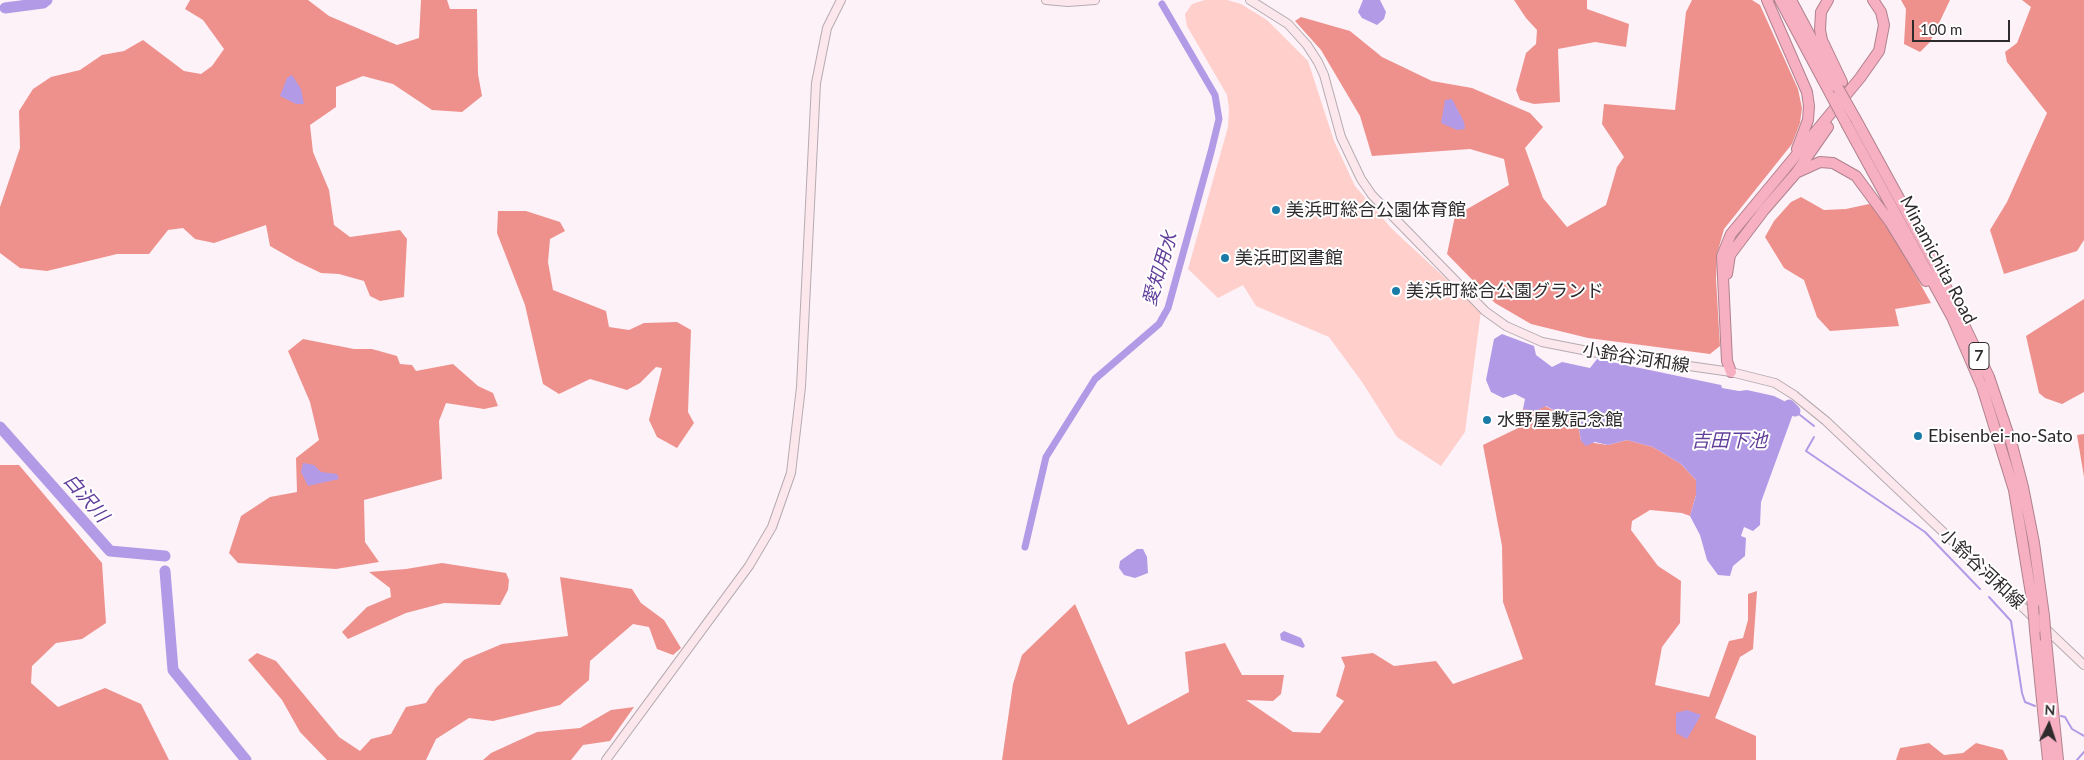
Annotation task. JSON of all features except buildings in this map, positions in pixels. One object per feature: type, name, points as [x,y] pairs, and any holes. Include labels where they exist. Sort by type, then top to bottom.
[{"type":"highway","points":[[1767,0],[1803,80],[1809,106],[1803,136],[1789,163]]},
{"type":"highway","name":"Minamichita Road","points":[[1780,0],[1837,89],[1886,176],[1966,327],[1989,378],[2023,487],[2034,543],[2044,616],[2058,760]]},
{"type":"highway","name":"Minamichita Road","points":[[1792,0],[1837,89]]},
{"type":"highway","points":[[1828,0],[1821,12],[1820,30],[1837,89]]},
{"type":"highway","points":[[1731,372],[1727,362],[1722,256],[1731,234],[1860,78],[1879,51],[1884,26],[1881,12],[1873,0]]},
{"type":"highway","points":[[1731,372],[1734,360],[1727,270],[1730,255],[1764,210],[1796,173],[1832,122],[1866,80],[1887,47],[1889,20],[1881,0]]},
{"type":"highway","name":"Minamichita Road","points":[[1853,117],[1952,317],[1982,387],[2014,490],[2033,606],[2048,760]]},
{"type":"highway","points":[[1796,173],[1820,162],[1834,163],[1856,176],[1890,222],[1944,314],[1952,317]]},
{"type":"main road","points":[[606,760],[748,566],[772,527],[792,473],[801,387],[816,83],[827,28],[841,0]]},
{"type":"main road","points":[[1046,0],[1068,2],[1094,0]]},
{"type":"main road","name":"小鈴谷河和線","points":[[1250,0],[1288,24],[1307,45],[1318,62],[1324,75],[1341,137],[1361,179],[1372,195],[1485,311],[1506,326],[1542,342],[1598,353],[1731,372],[1774,383],[1794,395],[1826,421],[2084,665]]},
{"type":"shaded area","points":[[190,0],[308,0],[329,16],[397,45],[419,38],[421,0],[447,0],[450,9],[477,9],[478,74],[482,96],[462,112],[432,110],[393,84],[363,76],[336,87],[336,107],[310,125],[313,152],[329,190],[334,225],[350,237],[400,230],[407,239],[404,297],[380,301],[370,296],[364,281],[339,274],[321,273],[296,261],[270,246],[266,225],[214,243],[195,239],[183,228],[168,230],[149,254],[117,254],[47,271],[20,268],[0,253],[0,207],[20,148],[19,111],[33,89],[51,77],[80,70],[102,55],[124,51],[143,40],[184,71],[201,74],[212,66],[224,49],[203,20],[185,9]]},
{"type":"shaded area","points":[[1205,0],[1227,0],[1241,4],[1267,20],[1308,61],[1334,141],[1355,186],[1392,229],[1481,311],[1465,432],[1441,466],[1397,437],[1362,382],[1329,337],[1256,306],[1243,285],[1218,298],[1188,269],[1228,127],[1229,109],[1227,95],[1187,26],[1185,14],[1192,4]]},
{"type":"shaded area","points":[[1514,0],[1587,0],[1587,9],[1629,24],[1626,47],[1595,42],[1558,49],[1560,102],[1534,104],[1520,100],[1516,90],[1526,53],[1536,44],[1537,30]]},
{"type":"shaded area","points":[[1692,0],[1752,0],[1760,5],[1798,89],[1802,108],[1800,123],[1792,144],[1724,229],[1717,254],[1716,279],[1720,346],[1710,354],[1588,338],[1531,324],[1495,303],[1447,254],[1455,216],[1509,185],[1504,159],[1470,149],[1372,156],[1360,116],[1321,50],[1295,21],[1301,17],[1350,31],[1382,57],[1432,81],[1472,88],[1530,113],[1543,127],[1525,148],[1543,198],[1567,227],[1606,205],[1617,167],[1624,157],[1602,124],[1604,104],[1675,110],[1686,12]]},
{"type":"shaded area","points":[[1901,0],[1950,0],[1930,42],[1920,52],[1904,44],[1906,9]]},
{"type":"shaded area","points":[[2022,0],[2084,0],[2084,240],[2077,251],[2004,274],[1990,230],[2007,202],[2047,113],[2007,62],[2005,52],[2017,43],[2031,7]]},
{"type":"shaded area","points":[[1801,197],[1824,210],[1846,209],[1869,204],[1879,210],[1931,303],[1895,309],[1899,326],[1830,331],[1817,317],[1804,280],[1784,268],[1765,237],[1774,221],[1791,202]]},
{"type":"shaded area","points":[[498,211],[526,211],[560,222],[565,231],[550,239],[548,262],[553,290],[606,311],[609,327],[629,330],[644,323],[677,322],[691,330],[688,412],[694,423],[677,448],[657,437],[649,420],[662,368],[656,367],[640,383],[627,390],[590,379],[559,394],[543,384],[525,305],[497,233]]},
{"type":"shaded area","points":[[2084,299],[2084,392],[2062,404],[2045,398],[2039,393],[2026,336]]},
{"type":"shaded area","points":[[303,339],[354,349],[372,349],[397,356],[400,364],[412,365],[416,371],[453,364],[478,386],[493,393],[498,406],[484,409],[446,403],[439,421],[442,479],[364,500],[365,542],[379,562],[336,569],[238,563],[229,553],[241,516],[270,497],[297,492],[296,458],[319,440],[310,402],[288,351]]},
{"type":"shaded area","points":[[1545,406],[1578,423],[1581,441],[1608,445],[1627,440],[1653,447],[1681,464],[1696,480],[1696,495],[1690,516],[1682,513],[1650,510],[1632,521],[1631,530],[1658,566],[1681,581],[1680,623],[1662,647],[1655,685],[1709,697],[1729,641],[1743,638],[1748,620],[1748,594],[1757,591],[1753,649],[1740,657],[1715,718],[1756,736],[1756,760],[1002,760],[1013,684],[1022,655],[1075,604],[1128,725],[1189,692],[1185,652],[1225,643],[1242,675],[1284,675],[1281,694],[1273,701],[1246,700],[1293,732],[1320,733],[1344,701],[1336,696],[1345,666],[1341,657],[1373,653],[1394,666],[1436,661],[1453,684],[1523,659],[1503,602],[1502,546],[1483,445],[1518,428],[1523,409],[1536,411]]},
{"type":"shaded area","points":[[2084,434],[2084,477],[2077,435]]},
{"type":"shaded area","points":[[0,465],[19,465],[102,563],[106,623],[82,639],[56,643],[32,666],[31,683],[58,707],[105,688],[141,704],[169,760],[0,760]]},
{"type":"shaded area","points":[[442,563],[506,573],[509,580],[508,590],[500,605],[444,603],[406,613],[348,639],[342,632],[367,607],[391,597],[390,588],[369,572],[406,569]]},
{"type":"shaded area","points":[[560,577],[632,589],[641,603],[664,620],[681,648],[673,655],[657,649],[649,627],[633,624],[590,661],[589,680],[560,705],[493,721],[469,718],[436,739],[426,760],[327,760],[300,732],[282,700],[248,660],[257,653],[276,661],[339,737],[360,751],[371,739],[391,734],[406,707],[426,703],[436,688],[464,660],[502,644],[568,636]]},
{"type":"shaded area","points":[[634,707],[610,741],[583,745],[571,760],[483,760],[491,753],[537,732],[580,728],[611,710]]},
{"type":"shaded area","points":[[1929,743],[1944,755],[1963,753],[1976,743],[2003,750],[2008,760],[1896,760],[1900,748]]},
{"type":"water","points":[[1363,0],[1380,0],[1386,12],[1384,19],[1377,25],[1362,18],[1358,12]]},
{"type":"water","points":[[292,75],[301,89],[304,104],[296,104],[280,96],[287,78]]},
{"type":"water","points":[[1452,99],[1464,122],[1465,129],[1457,130],[1441,123],[1445,100]]},
{"type":"water","name":"吉田下池","points":[[1502,334],[1534,346],[1536,355],[1552,367],[1562,362],[1590,368],[1597,359],[1721,385],[1722,388],[1739,391],[1747,390],[1774,396],[1790,404],[1788,407],[1793,414],[1761,502],[1760,525],[1753,531],[1744,527],[1741,536],[1746,538],[1745,556],[1733,566],[1730,576],[1718,575],[1707,560],[1700,535],[1690,516],[1696,495],[1696,480],[1681,464],[1653,447],[1627,440],[1608,445],[1595,442],[1586,446],[1581,441],[1578,423],[1546,406],[1536,411],[1523,409],[1525,399],[1515,394],[1503,398],[1491,392],[1486,380],[1494,339]]},
{"type":"water","points":[[303,463],[314,465],[321,472],[337,474],[339,479],[308,486],[301,472]]},
{"type":"water","points":[[1137,549],[1143,549],[1147,557],[1148,573],[1135,578],[1124,575],[1119,568],[1120,561]]},
{"type":"water","points":[[1284,631],[1301,638],[1305,646],[1303,648],[1281,640],[1280,634]]},
{"type":"water","points":[[1687,710],[1701,715],[1687,739],[1676,733],[1676,713]]},
{"type":"waterway","points":[[5,8],[43,3],[47,0]]},
{"type":"waterway","name":"愛知用水","points":[[1025,547],[1046,457],[1095,379],[1159,324],[1168,308],[1211,152],[1219,119],[1215,95],[1162,4]]},
{"type":"waterway","points":[[1789,405],[1795,411]]},
{"type":"waterway","points":[[1795,411],[1814,426]]},
{"type":"waterway","name":"白沢川","points":[[0,427],[110,551],[165,556]]},
{"type":"waterway","points":[[1814,437],[1806,451],[1925,532],[1980,589]]},
{"type":"waterway","name":"白沢川","points":[[165,571],[173,670],[246,760]]},
{"type":"waterway","points":[[1989,597],[2011,621],[2022,693],[2025,702],[2035,706]]},
{"type":"waterway","points":[[2061,716],[2065,717],[2072,729],[2084,736]]},
{"type":"waterway","points":[[2077,760],[2084,752]]},
{"type":"place","name":"美浜町総合公園体育館","points":[[1276,210]]},
{"type":"place","name":"美浜町図書館","points":[[1225,258]]},
{"type":"place","name":"美浜町総合公園グランド","points":[[1396,291]]},
{"type":"place","name":"水野屋敷記念館","points":[[1487,420]]},
{"type":"place","name":"Ebisenbei-no-Sato","points":[[1918,436]]}]
